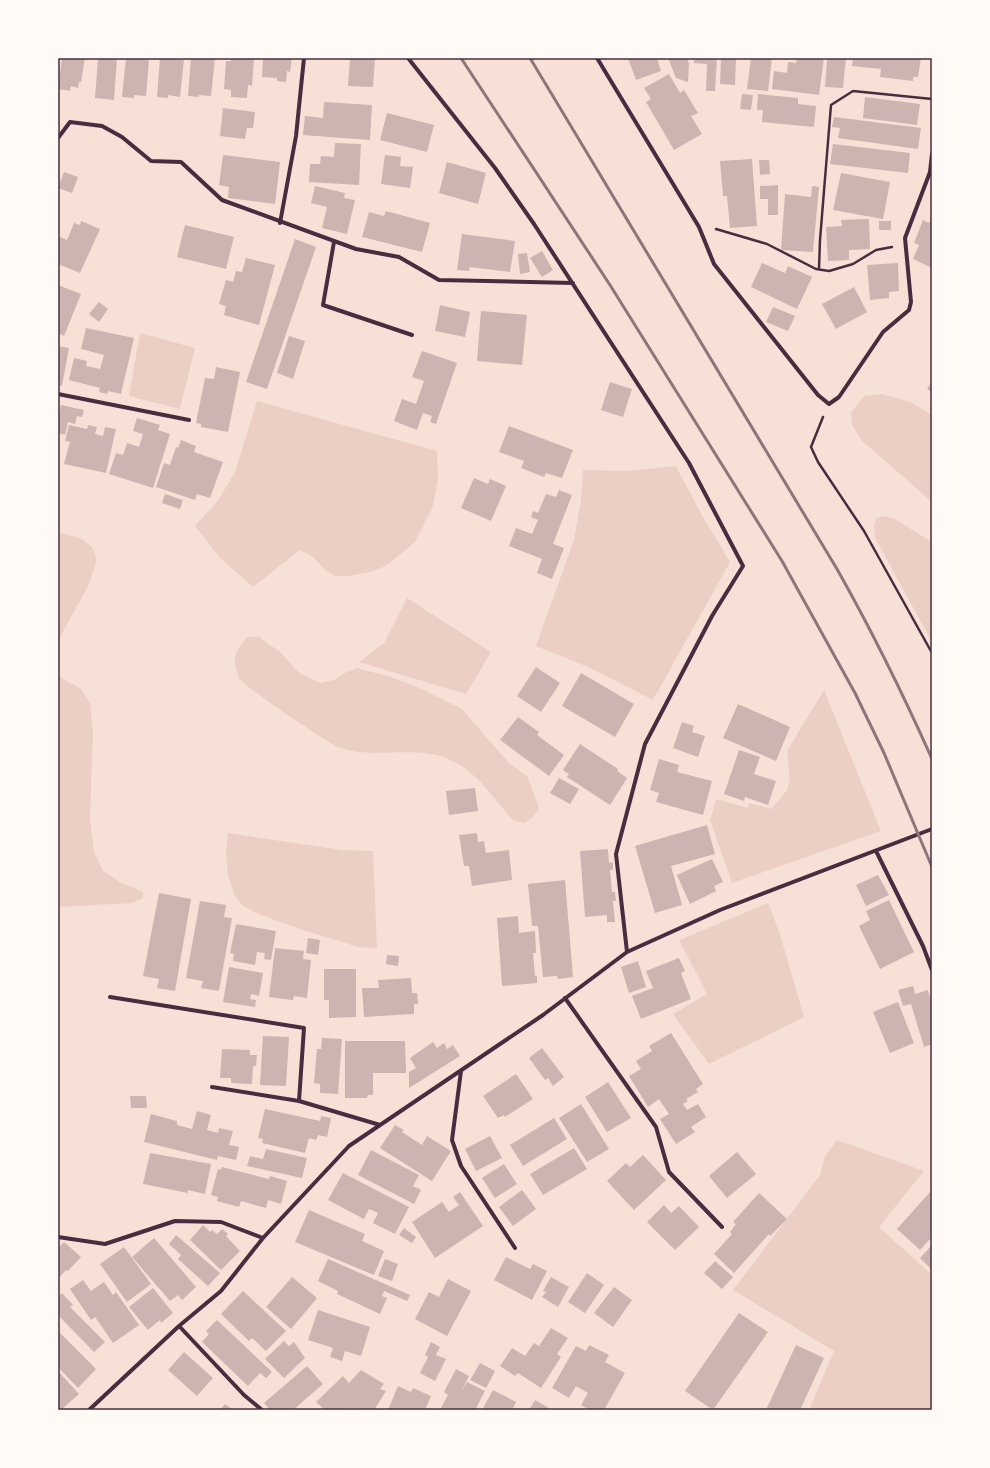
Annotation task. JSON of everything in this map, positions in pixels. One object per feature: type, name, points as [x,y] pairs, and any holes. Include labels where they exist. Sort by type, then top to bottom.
[{"type":"street","points":[[280,222],[296,136],[304,58]]},
{"type":"street","points":[[408,58],[495,168],[573,283],[689,464],[743,566],[705,629],[645,744],[616,854],[627,952]]},
{"type":"street","points":[[597,58],[699,227],[714,264],[818,395],[829,404],[839,397],[883,332],[909,310],[912,302],[905,238],[931,172],[932,154]]},
{"type":"street","points":[[58,138],[70,122],[102,126],[122,137],[151,161],[181,162],[222,200],[334,242],[356,249],[399,257],[439,280],[573,283]]},
{"type":"street","points":[[334,242],[323,305],[412,335]]},
{"type":"street","points":[[58,394],[189,420]]},
{"type":"street","points":[[89,1410],[179,1326],[220,1291],[263,1238],[349,1146],[566,998],[627,952],[720,910],[932,829]]},
{"type":"street","points":[[876,851],[923,946],[932,970]]},
{"type":"street","points":[[110,997],[304,1028],[299,1101]]},
{"type":"street","points":[[566,998],[656,1127],[669,1172],[722,1227]]},
{"type":"street","points":[[460,1071],[452,1140],[461,1166],[515,1248]]},
{"type":"street","points":[[212,1087],[299,1101],[380,1126]]},
{"type":"street","points":[[58,1237],[105,1244],[175,1221],[221,1222],[263,1238]]},
{"type":"street","points":[[179,1326],[244,1395],[262,1410]]},
{"type":"path","points":[[819,269],[831,105],[853,91],[932,99]]},
{"type":"path","points":[[699,227],[723,230],[767,244],[819,269],[829,270],[853,264],[876,250],[906,244]]},
{"type":"path","points":[[829,404],[811,446],[818,462],[864,531],[932,653]]},
{"type":"shaded area","points":[[140,333],[195,348],[180,409],[129,396]]},
{"type":"shaded area","points":[[882,394],[910,402],[932,415],[932,502],[861,440],[852,425],[851,413],[864,396]]},
{"type":"shaded area","points":[[257,401],[437,451],[438,478],[433,506],[415,542],[386,566],[370,572],[348,576],[335,576],[326,571],[312,556],[300,550],[253,587],[221,559],[195,526],[217,502],[235,472]]},
{"type":"shaded area","points":[[676,466],[699,510],[730,562],[653,700],[588,667],[536,646],[574,540],[581,500],[583,470],[627,471]]},
{"type":"shaded area","points":[[882,516],[893,518],[932,542],[932,642],[875,538],[874,525],[876,519]]},
{"type":"shaded area","points":[[58,532],[82,539],[92,547],[97,560],[89,584],[58,641]]},
{"type":"shaded area","points":[[407,598],[491,652],[466,694],[359,662],[384,643]]},
{"type":"shaded area","points":[[247,637],[259,637],[280,652],[299,673],[320,683],[334,680],[342,674],[357,668],[391,677],[417,687],[462,709],[509,763],[527,776],[539,808],[535,815],[525,823],[514,821],[476,777],[457,763],[446,758],[433,754],[406,752],[378,753],[351,751],[330,743],[269,702],[239,678],[235,660],[237,651]]},
{"type":"shaded area","points":[[58,676],[81,689],[90,703],[93,732],[90,818],[94,852],[103,871],[120,882],[143,892],[143,898],[132,903],[58,907]]},
{"type":"shaded area","points":[[824,690],[881,831],[732,883],[710,820],[716,799],[748,808],[749,803],[771,809],[787,790],[790,779],[787,751]]},
{"type":"shaded area","points":[[228,833],[342,850],[373,851],[377,948],[358,947],[303,930],[261,915],[243,906],[234,894],[228,875],[226,854]]},
{"type":"shaded area","points":[[768,903],[779,931],[804,1017],[709,1064],[673,1014],[707,994],[679,940]]},
{"type":"shaded area","points":[[837,1140],[924,1171],[879,1227],[932,1275],[932,1410],[809,1410],[834,1351],[733,1290],[820,1175],[825,1156]]},
{"type":"building","points":[[62,58],[85,58],[81,82],[79,82],[78,88],[71,86],[70,91],[58,89]]},
{"type":"building","points":[[98,58],[117,58],[114,100],[95,98]]},
{"type":"building","points":[[126,58],[149,60],[146,96],[134,95],[134,98],[122,97]]},
{"type":"building","points":[[160,58],[184,60],[180,97],[168,95],[168,98],[157,97]]},
{"type":"building","points":[[191,58],[215,59],[211,96],[188,96]]},
{"type":"building","points":[[231,58],[254,58],[252,86],[248,85],[247,98],[231,97],[231,90],[224,89],[226,61],[231,61]]},
{"type":"building","points":[[263,58],[292,58],[290,72],[287,71],[286,82],[277,81],[277,78],[262,77]]},
{"type":"building","points":[[350,58],[375,58],[373,87],[348,86]]},
{"type":"building","points":[[628,58],[657,58],[661,71],[636,80]]},
{"type":"building","points":[[668,58],[687,58],[689,64],[688,82],[676,78]]},
{"type":"building","points":[[694,58],[717,58],[715,91],[706,91],[707,64],[694,63]]},
{"type":"building","points":[[721,58],[736,58],[735,85],[720,84]]},
{"type":"building","points":[[751,58],[772,58],[768,91],[747,89]]},
{"type":"building","points":[[797,58],[824,58],[819,95],[772,89],[774,71],[787,73],[788,62],[796,63]]},
{"type":"building","points":[[827,58],[846,58],[843,88],[825,87]]},
{"type":"building","points":[[853,58],[921,58],[918,77],[913,77],[913,81],[880,77],[881,69],[852,66]]},
{"type":"building","points":[[669,74],[680,93],[684,90],[698,113],[691,116],[702,134],[674,150],[646,102],[651,99],[644,88]]},
{"type":"building","points":[[742,94],[753,95],[751,110],[740,109]]},
{"type":"building","points":[[758,94],[798,98],[798,104],[816,106],[814,127],[762,122],[763,110],[757,110]]},
{"type":"building","points":[[865,97],[920,104],[917,125],[863,118]]},
{"type":"building","points":[[324,102],[372,105],[370,140],[303,135],[305,116],[323,118]]},
{"type":"building","points":[[223,108],[255,112],[253,128],[247,128],[245,139],[220,136]]},
{"type":"building","points":[[387,113],[434,125],[427,152],[380,140]]},
{"type":"building","points":[[834,117],[921,128],[918,149],[838,138],[840,128],[832,127]]},
{"type":"building","points":[[335,143],[361,144],[359,185],[309,182],[310,164],[320,164],[321,156],[334,157]]},
{"type":"building","points":[[833,144],[910,153],[908,173],[830,164]]},
{"type":"building","points":[[223,155],[280,162],[275,204],[228,198],[229,187],[219,185]]},
{"type":"building","points":[[385,155],[401,157],[400,166],[413,167],[410,188],[381,184]]},
{"type":"building","points":[[752,159],[757,226],[730,228],[727,196],[723,196],[720,161]]},
{"type":"building","points":[[759,160],[769,160],[770,174],[760,175]]},
{"type":"building","points":[[447,162],[486,173],[478,204],[439,193]]},
{"type":"building","points":[[64,172],[78,177],[72,193],[58,188]]},
{"type":"building","points":[[841,173],[890,182],[883,219],[833,210]]},
{"type":"building","points":[[778,185],[778,215],[768,215],[768,199],[760,199],[760,186]]},
{"type":"building","points":[[315,186],[345,193],[344,198],[355,200],[347,234],[322,228],[327,207],[311,203]]},
{"type":"building","points":[[812,186],[819,187],[813,252],[781,250],[785,194],[811,197]]},
{"type":"building","points":[[386,211],[430,223],[422,252],[362,237],[369,212],[384,216]]},
{"type":"building","points":[[932,216],[932,268],[913,259],[919,245],[914,243],[923,220],[929,223]]},
{"type":"building","points":[[869,219],[870,249],[849,250],[849,260],[828,261],[826,227],[842,226],[841,220]]},
{"type":"building","points":[[81,221],[100,229],[80,273],[58,264],[58,236],[67,240],[74,223],[80,225]]},
{"type":"building","points":[[879,221],[891,221],[891,230],[879,230]]},
{"type":"building","points":[[185,225],[234,237],[226,269],[177,257]]},
{"type":"building","points":[[462,234],[515,241],[510,272],[470,267],[469,271],[457,270]]},
{"type":"building","points":[[295,239],[316,247],[267,389],[246,382]]},
{"type":"building","points":[[542,251],[553,270],[542,277],[530,258]]},
{"type":"building","points":[[527,253],[530,272],[520,274],[518,254]]},
{"type":"building","points":[[246,258],[275,265],[259,325],[224,315],[226,306],[219,304],[226,280],[233,282],[236,271],[242,272]]},
{"type":"building","points":[[762,263],[785,273],[788,266],[812,277],[797,309],[751,287]]},
{"type":"building","points":[[898,263],[899,291],[889,292],[889,298],[870,300],[867,265]]},
{"type":"building","points":[[58,285],[81,294],[64,336],[58,333]]},
{"type":"building","points":[[854,287],[867,312],[836,329],[822,304]]},
{"type":"building","points":[[99,302],[108,309],[99,322],[89,314]]},
{"type":"building","points":[[440,305],[470,312],[465,337],[435,331]]},
{"type":"building","points":[[773,307],[795,316],[788,331],[766,322]]},
{"type":"building","points":[[481,311],[527,315],[522,365],[477,361]]},
{"type":"building","points":[[86,328],[134,338],[121,394],[108,391],[107,394],[99,392],[100,388],[69,380],[74,358],[87,361],[86,366],[100,369],[104,355],[81,349]]},
{"type":"building","points":[[289,336],[305,341],[293,379],[277,373]]},
{"type":"building","points":[[58,346],[69,348],[62,386],[58,385]]},
{"type":"building","points":[[422,351],[457,363],[436,424],[430,422],[432,416],[423,413],[417,430],[394,421],[402,399],[416,404],[424,381],[412,377]]},
{"type":"building","points":[[216,367],[240,372],[228,432],[201,427],[201,424],[196,423],[205,378],[214,379]]},
{"type":"building","points":[[610,382],[632,389],[623,417],[601,410]]},
{"type":"building","points":[[932,382],[932,392],[927,389]]},
{"type":"building","points":[[61,405],[84,410],[82,417],[77,416],[75,424],[68,422],[65,435],[58,433],[58,418]]},
{"type":"building","points":[[137,418],[160,425],[158,430],[170,434],[153,488],[109,474],[116,453],[123,455],[127,443],[139,447],[143,434],[133,431]]},
{"type":"building","points":[[69,425],[87,429],[88,425],[97,427],[95,434],[103,436],[105,427],[116,429],[106,473],[64,464],[70,442],[65,441]]},
{"type":"building","points":[[509,426],[573,450],[562,478],[546,473],[544,477],[521,468],[524,461],[499,452]]},
{"type":"building","points":[[181,440],[196,446],[194,452],[223,462],[210,498],[197,494],[195,500],[156,487],[164,463],[170,465],[176,447],[178,448]]},
{"type":"building","points":[[474,478],[488,484],[490,479],[506,486],[491,521],[461,508]]},
{"type":"building","points":[[559,490],[572,495],[553,544],[564,548],[552,579],[537,573],[542,559],[509,546],[516,528],[532,534],[538,520],[531,517],[533,511],[538,513],[546,494],[556,497]]},
{"type":"building","points":[[165,494],[183,500],[180,509],[162,503]]},
{"type":"building","points":[[536,667],[560,683],[541,712],[517,696]]},
{"type":"building","points":[[581,673],[634,704],[615,737],[562,706]]},
{"type":"building","points":[[738,704],[790,727],[776,761],[723,738]]},
{"type":"building","points":[[518,717],[539,732],[537,735],[564,755],[549,776],[500,740]]},
{"type":"building","points":[[682,722],[694,726],[692,732],[705,736],[698,757],[673,748]]},
{"type":"building","points":[[580,744],[618,769],[617,771],[627,778],[610,805],[567,777],[569,774],[563,770]]},
{"type":"building","points":[[739,750],[760,757],[754,774],[776,781],[768,805],[745,797],[744,801],[724,794]]},
{"type":"building","points":[[659,759],[679,765],[677,772],[712,781],[703,815],[656,802],[659,793],[650,790]]},
{"type":"building","points":[[559,778],[579,789],[570,804],[550,793]]},
{"type":"building","points":[[475,788],[478,811],[449,815],[446,791]]},
{"type":"building","points":[[707,825],[715,854],[671,866],[682,905],[655,913],[635,846]]},
{"type":"building","points":[[477,833],[478,842],[484,841],[486,853],[509,850],[512,880],[472,886],[469,866],[464,866],[459,835]]},
{"type":"building","points":[[608,849],[609,863],[613,862],[613,870],[610,870],[612,892],[615,892],[616,901],[613,901],[615,922],[607,922],[607,915],[585,917],[580,851]]},
{"type":"building","points":[[712,859],[723,882],[714,886],[716,891],[690,904],[677,875]]},
{"type":"building","points":[[878,875],[889,895],[866,906],[856,885]]},
{"type":"building","points":[[565,880],[573,977],[558,979],[557,976],[543,977],[538,926],[532,926],[528,884]]},
{"type":"building","points":[[159,893],[191,899],[175,991],[157,988],[159,979],[143,976]]},
{"type":"building","points":[[889,900],[914,952],[880,969],[859,926],[870,920],[866,911]]},
{"type":"building","points":[[200,901],[226,905],[224,917],[232,918],[219,991],[201,988],[203,981],[186,978]]},
{"type":"building","points":[[518,916],[519,933],[535,931],[536,953],[533,953],[537,983],[502,986],[497,918]]},
{"type":"building","points":[[236,924],[276,931],[271,960],[264,959],[265,953],[257,952],[255,965],[233,961],[234,954],[230,953]]},
{"type":"building","points":[[308,938],[320,940],[318,955],[306,953]]},
{"type":"building","points":[[275,948],[304,951],[303,959],[311,960],[307,998],[294,996],[293,1000],[269,997]]},
{"type":"building","points":[[387,955],[399,956],[398,966],[386,964]]},
{"type":"building","points":[[679,958],[685,971],[681,973],[691,999],[641,1019],[632,996],[653,988],[646,971]]},
{"type":"building","points":[[638,961],[646,987],[629,993],[621,967]]},
{"type":"building","points":[[229,967],[263,973],[259,996],[251,994],[250,999],[256,1000],[255,1007],[223,1002]]},
{"type":"building","points":[[324,969],[356,969],[356,1017],[329,1018],[329,1000],[324,1000]]},
{"type":"building","points":[[411,978],[412,993],[417,993],[418,1004],[414,1004],[414,1014],[364,1017],[362,988],[379,988],[378,980]]},
{"type":"building","points":[[913,986],[915,994],[928,990],[932,1004],[932,1044],[924,1047],[911,1004],[903,1006],[898,990]]},
{"type":"building","points":[[898,1002],[914,1043],[890,1053],[873,1012]]},
{"type":"building","points":[[671,1033],[703,1084],[696,1089],[698,1092],[686,1099],[688,1101],[683,1104],[687,1110],[698,1104],[706,1117],[691,1127],[695,1132],[676,1144],[660,1119],[669,1114],[659,1099],[648,1107],[629,1076],[641,1069],[636,1061],[652,1051],[649,1046]]},
{"type":"building","points":[[263,1036],[289,1037],[286,1086],[260,1085]]},
{"type":"building","points":[[322,1038],[342,1039],[338,1094],[320,1093],[320,1084],[314,1083],[317,1049],[321,1049]]},
{"type":"building","points":[[345,1041],[405,1041],[406,1073],[373,1073],[373,1095],[368,1095],[367,1098],[345,1098]]},
{"type":"building","points":[[433,1042],[437,1048],[444,1043],[447,1049],[453,1045],[460,1056],[409,1088],[409,1072],[416,1068],[410,1058]]},
{"type":"building","points":[[542,1048],[564,1077],[553,1086],[548,1078],[545,1080],[529,1058]]},
{"type":"building","points":[[222,1049],[250,1050],[250,1055],[257,1055],[256,1066],[253,1066],[252,1084],[231,1083],[231,1078],[220,1078]]},
{"type":"building","points":[[516,1074],[533,1099],[505,1117],[504,1115],[498,1118],[483,1096]]},
{"type":"building","points":[[608,1082],[631,1118],[607,1132],[585,1097]]},
{"type":"building","points":[[130,1096],[146,1096],[147,1108],[131,1108]]},
{"type":"building","points":[[581,1104],[609,1149],[587,1162],[559,1118]]},
{"type":"building","points":[[265,1109],[320,1121],[321,1116],[331,1118],[327,1137],[318,1135],[316,1140],[309,1138],[305,1153],[262,1143],[263,1139],[258,1138]]},
{"type":"building","points":[[197,1111],[211,1115],[207,1130],[218,1133],[219,1128],[233,1131],[229,1145],[239,1147],[236,1160],[218,1156],[217,1160],[144,1142],[151,1114],[177,1121],[177,1125],[192,1129]]},
{"type":"building","points":[[554,1118],[567,1139],[523,1166],[510,1145]]},
{"type":"building","points":[[395,1125],[404,1130],[402,1132],[422,1145],[427,1136],[451,1151],[432,1181],[380,1148]]},
{"type":"building","points":[[490,1136],[502,1158],[476,1171],[465,1149]]},
{"type":"building","points":[[574,1148],[587,1169],[543,1195],[530,1174]]},
{"type":"building","points":[[266,1149],[307,1158],[302,1178],[247,1166],[250,1156],[263,1159]]},
{"type":"building","points":[[371,1150],[419,1175],[413,1186],[421,1190],[414,1204],[358,1175]]},
{"type":"building","points":[[737,1152],[756,1174],[727,1198],[709,1176]]},
{"type":"building","points":[[150,1153],[211,1164],[205,1194],[188,1190],[188,1193],[143,1184]]},
{"type":"building","points":[[643,1155],[666,1180],[634,1210],[607,1181],[626,1163],[630,1167]]},
{"type":"building","points":[[504,1164],[517,1184],[495,1198],[482,1178]]},
{"type":"building","points":[[222,1167],[269,1179],[270,1176],[287,1181],[281,1204],[268,1200],[266,1208],[241,1201],[239,1207],[217,1201],[218,1197],[211,1195],[218,1169],[221,1170]]},
{"type":"building","points":[[343,1173],[409,1207],[395,1234],[373,1223],[378,1213],[369,1209],[364,1219],[328,1200]]},
{"type":"building","points":[[522,1190],[536,1209],[513,1226],[499,1207]]},
{"type":"building","points":[[460,1192],[483,1226],[435,1258],[412,1222],[442,1202],[449,1212],[459,1205],[453,1197]]},
{"type":"building","points":[[930,1192],[932,1194],[932,1237],[920,1250],[897,1229]]},
{"type":"building","points":[[759,1193],[787,1219],[770,1236],[769,1234],[734,1273],[714,1254],[732,1234],[730,1232],[736,1224],[733,1222]]},
{"type":"building","points":[[664,1205],[671,1213],[679,1206],[699,1227],[675,1250],[647,1222]]},
{"type":"building","points":[[309,1210],[365,1234],[362,1241],[384,1251],[374,1275],[295,1242]]},
{"type":"building","points":[[203,1225],[210,1232],[212,1230],[217,1234],[222,1229],[228,1234],[226,1236],[240,1251],[221,1270],[190,1240]]},
{"type":"building","points":[[404,1228],[416,1237],[412,1243],[399,1235]]},
{"type":"building","points":[[176,1235],[220,1273],[208,1286],[178,1259],[181,1255],[169,1244]]},
{"type":"building","points":[[154,1238],[196,1287],[182,1300],[178,1295],[170,1301],[132,1257]]},
{"type":"building","points":[[64,1242],[81,1257],[58,1279],[58,1248]]},
{"type":"building","points":[[932,1245],[932,1270],[920,1258]]},
{"type":"building","points":[[124,1247],[151,1284],[127,1302],[100,1264]]},
{"type":"building","points":[[506,1257],[530,1269],[533,1264],[547,1271],[532,1300],[494,1280]]},
{"type":"building","points":[[328,1259],[410,1295],[407,1301],[384,1291],[382,1296],[387,1298],[380,1314],[337,1294],[338,1291],[318,1281]]},
{"type":"building","points":[[385,1259],[398,1264],[392,1281],[378,1276]]},
{"type":"building","points":[[715,1261],[733,1277],[722,1289],[704,1273]]},
{"type":"building","points":[[587,1273],[604,1285],[585,1313],[568,1302]]},
{"type":"building","points":[[292,1277],[317,1298],[291,1329],[266,1307]]},
{"type":"building","points":[[551,1277],[569,1287],[558,1307],[542,1297],[546,1292],[543,1291]]},
{"type":"building","points":[[448,1279],[471,1291],[447,1336],[415,1319],[429,1292],[439,1297]]},
{"type":"building","points":[[83,1280],[91,1291],[104,1282],[113,1295],[116,1292],[139,1325],[113,1343],[95,1317],[91,1320],[70,1289]]},
{"type":"building","points":[[614,1287],[632,1300],[613,1327],[594,1313]]},
{"type":"building","points":[[153,1288],[173,1313],[161,1323],[160,1320],[148,1330],[129,1307]]},
{"type":"building","points":[[243,1291],[286,1331],[266,1351],[252,1338],[249,1341],[221,1314]]},
{"type":"building","points":[[62,1293],[73,1305],[70,1307],[105,1342],[94,1352],[58,1315],[58,1297]]},
{"type":"building","points":[[318,1310],[370,1327],[361,1356],[345,1351],[342,1361],[330,1357],[333,1348],[308,1340]]},
{"type":"building","points":[[739,1313],[768,1332],[713,1410],[685,1391]]},
{"type":"building","points":[[217,1320],[272,1372],[266,1378],[260,1373],[248,1386],[202,1342],[209,1334],[206,1331]]},
{"type":"building","points":[[551,1328],[568,1338],[557,1354],[561,1357],[541,1388],[518,1373],[515,1376],[500,1366],[512,1348],[525,1356],[534,1343],[539,1346]]},
{"type":"building","points":[[58,1331],[96,1369],[78,1388],[58,1367]]},
{"type":"building","points":[[284,1341],[289,1346],[294,1342],[305,1358],[284,1378],[265,1359]]},
{"type":"building","points":[[431,1342],[440,1347],[436,1355],[446,1359],[435,1381],[420,1373],[428,1357],[425,1355]]},
{"type":"building","points":[[589,1345],[609,1355],[605,1362],[625,1373],[604,1410],[590,1410],[581,1405],[588,1393],[576,1386],[569,1398],[552,1388],[576,1346],[586,1351]]},
{"type":"building","points":[[796,1345],[824,1358],[800,1410],[766,1410]]},
{"type":"building","points":[[184,1352],[213,1378],[197,1396],[168,1370]]},
{"type":"building","points":[[480,1363],[495,1371],[486,1388],[470,1380]]},
{"type":"building","points":[[307,1366],[323,1384],[293,1410],[270,1410],[264,1403]]},
{"type":"building","points":[[456,1369],[469,1376],[461,1392],[467,1382],[485,1391],[475,1410],[440,1410],[448,1395],[444,1392]]},
{"type":"building","points":[[361,1370],[384,1384],[380,1389],[386,1391],[374,1410],[347,1408],[346,1410],[325,1410],[316,1402],[343,1376],[349,1383]]},
{"type":"building","points":[[58,1371],[79,1394],[61,1410],[58,1408]]},
{"type":"building","points":[[398,1386],[411,1392],[413,1388],[431,1396],[425,1410],[388,1410]]},
{"type":"building","points":[[493,1390],[516,1402],[512,1410],[482,1410]]},
{"type":"building","points":[[535,1400],[549,1408],[547,1410],[529,1410]]},
{"type":"building","points":[[225,1404],[233,1410],[220,1410]]},
{"type":"railway","points":[[461,58],[610,285],[782,561],[855,693],[884,753],[932,867]]},
{"type":"railway","points":[[530,58],[837,569],[887,663],[932,759]]}]
